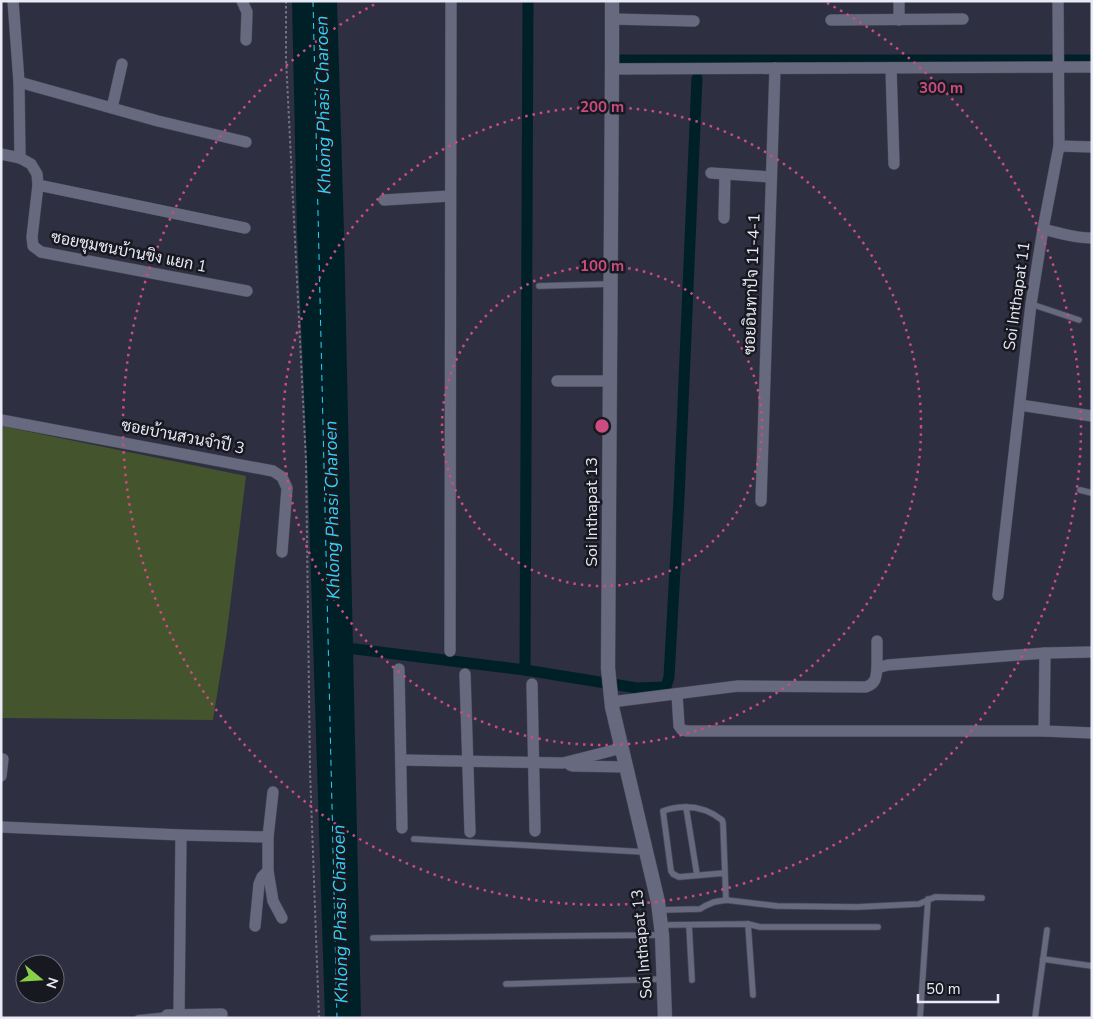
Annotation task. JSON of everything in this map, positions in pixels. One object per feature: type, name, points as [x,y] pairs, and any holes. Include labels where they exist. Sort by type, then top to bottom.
[{"type":"street","points":[[1,154],[20,158],[19,82],[13,1]]},
{"type":"street","points":[[242,1],[247,12],[246,40]]},
{"type":"street","points":[[450,651],[451,1]]},
{"type":"street","name":"Soi Inthapat 13","points":[[612,1],[608,668],[610,692],[626,768],[659,910],[665,1018]]},
{"type":"street","points":[[899,1],[899,20]]},
{"type":"street","name":"Soi Inthapat 11","points":[[998,595],[1031,304],[1059,146],[1058,1]]},
{"type":"street","points":[[612,19],[694,21]]},
{"type":"street","points":[[831,20],[963,19]]},
{"type":"street","points":[[112,108],[122,64]]},
{"type":"street","points":[[612,70],[892,68],[1058,64],[1092,67]]},
{"type":"street","name":"ซอยอินทาปัจ 11-4-1","points":[[761,501],[775,68]]},
{"type":"street","points":[[892,68],[894,164]]},
{"type":"street","points":[[19,82],[167,123],[246,142]]},
{"type":"street","points":[[1059,146],[1092,147]]},
{"type":"street","name":"ซอยชุมชนบ้านขิง แยก 1","points":[[20,158],[32,164],[37,174],[38,185],[32,246],[41,252],[247,291]]},
{"type":"street","points":[[711,172],[771,177]]},
{"type":"street","points":[[724,218],[725,174]]},
{"type":"street","points":[[38,185],[245,228]]},
{"type":"street","points":[[384,200],[450,196]]},
{"type":"street","points":[[1043,229],[1067,236],[1092,238]]},
{"type":"street","points":[[557,381],[610,381]]},
{"type":"street","points":[[1020,405],[1092,416]]},
{"type":"street","name":"ซอยบ้านสวนจำปี 3","points":[[1,420],[273,471],[282,477],[287,488],[282,552]]},
{"type":"street","points":[[610,692],[677,694],[738,686],[866,687],[872,685],[876,680],[877,641]]},
{"type":"street","points":[[877,668],[888,665],[1045,653],[1092,652]]},
{"type":"street","points":[[1044,731],[1045,653]]},
{"type":"street","points":[[399,669],[402,828]]},
{"type":"street","points":[[465,674],[470,832]]},
{"type":"street","points":[[532,684],[535,831]]},
{"type":"street","points":[[677,694],[679,726],[682,730],[687,731],[1044,731],[1092,733]]},
{"type":"street","points":[[401,760],[563,763],[622,748]]},
{"type":"street","points":[[1,776],[3,758]]},
{"type":"street","points":[[563,763],[573,766],[626,768]]},
{"type":"street","points":[[273,792],[268,837],[268,871],[273,901],[282,918]]},
{"type":"street","points":[[1,827],[268,837]]},
{"type":"street","points":[[181,835],[171,1016],[222,1014]]},
{"type":"street","points":[[255,926],[259,884],[262,877],[268,871]]},
{"type":"lane","points":[[539,286],[611,284]]},
{"type":"lane","points":[[1031,304],[1079,320]]},
{"type":"lane","points":[[1080,490],[1092,494]]},
{"type":"lane","points":[[686,807],[697,875]]},
{"type":"lane","points":[[726,873],[679,877],[673,874],[671,871],[663,810],[686,807],[702,808],[722,820],[726,873],[726,900]]},
{"type":"lane","points":[[414,839],[647,852]]},
{"type":"lane","points":[[659,910],[700,909],[714,902],[726,900],[778,906],[857,907],[919,904],[935,897],[982,898]]},
{"type":"lane","points":[[920,1018],[928,899]]},
{"type":"lane","points":[[373,938],[661,930],[689,925],[748,924],[760,927],[878,927]]},
{"type":"lane","points":[[748,924],[753,995]]},
{"type":"lane","points":[[689,925],[692,980]]},
{"type":"lane","points":[[1035,1018],[1047,930]]},
{"type":"lane","points":[[1043,959],[1092,966]]},
{"type":"lane","points":[[506,984],[664,978]]},
{"type":"lane","points":[[138,1018],[171,1016]]},
{"type":"path","points":[[286,1],[287,68],[306,461],[310,771],[318,1018]]},
{"type":"green space","points":[[1,426],[246,476],[226,639],[213,720],[1,718]]},
{"type":"water","name":"Khlong Phasi Charoen","points":[[292,1],[337,1],[344,233],[361,1018],[325,1018],[308,483],[297,232]]},
{"type":"waterway","points":[[525,670],[528,1]]},
{"type":"waterway","points":[[621,60],[1092,60]]},
{"type":"waterway","points":[[339,647],[525,670],[637,688],[666,687],[669,677],[679,498],[697,78]]},
{"type":"ferry route","points":[[313,1],[337,1018]]}]
